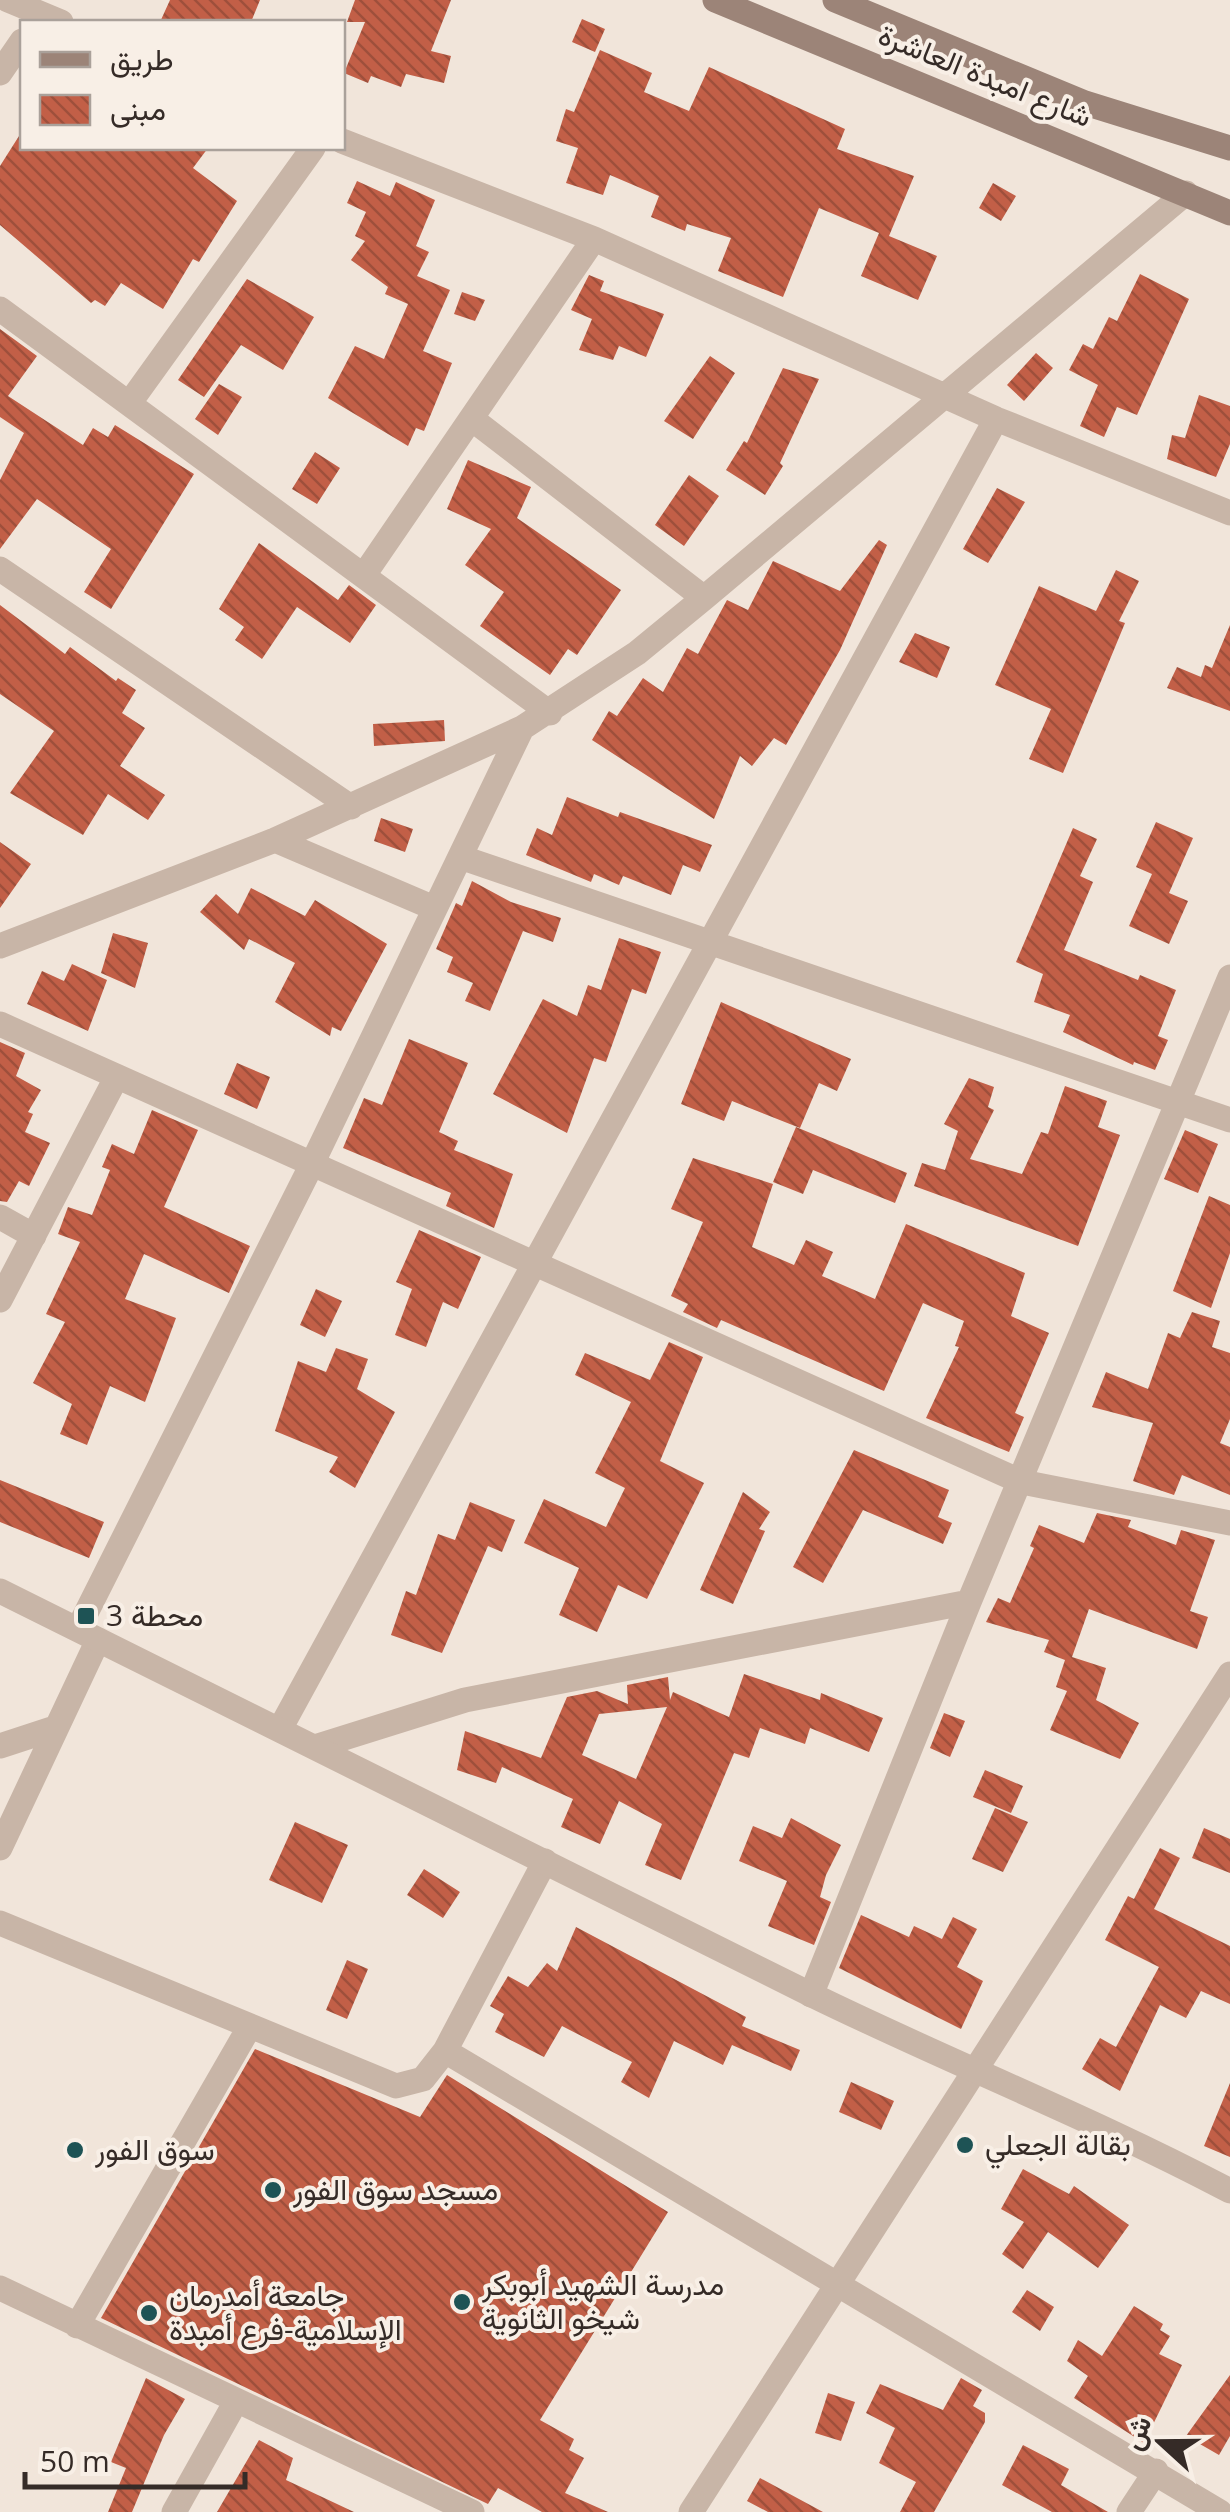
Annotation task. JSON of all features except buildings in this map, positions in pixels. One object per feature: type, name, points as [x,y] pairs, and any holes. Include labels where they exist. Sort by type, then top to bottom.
[{"type":"main road","name":"شارع امبدة العاشرة","points":[[715,0],[1230,213]]},
{"type":"main road","name":"شارع امبدة العاشرة","points":[[835,0],[1085,103],[1230,148]]},
{"type":"street","points":[[8,0],[47,15]]},
{"type":"street","points":[[0,73],[20,44]]},
{"type":"street","points":[[345,142],[594,239],[996,419],[1230,513]]},
{"type":"street","points":[[131,401],[312,150]]},
{"type":"street","points":[[0,946],[275,840],[550,713],[637,652],[704,598],[1186,193]]},
{"type":"street","points":[[364,574],[594,239]]},
{"type":"street","points":[[0,309],[131,401],[550,713]]},
{"type":"street","points":[[472,419],[704,598]]},
{"type":"street","points":[[280,1728],[996,419]]},
{"type":"street","points":[[0,569],[351,807]]},
{"type":"street","points":[[0,1848],[11,1796],[55,1728],[88,1634],[522,728]]},
{"type":"street","points":[[275,840],[434,908]]},
{"type":"street","points":[[460,856],[1230,1120]]},
{"type":"street","points":[[812,1995],[969,1602],[1230,977]]},
{"type":"street","points":[[0,1024],[534,1260],[1022,1482],[1230,1523]]},
{"type":"street","points":[[0,1300],[116,1078]]},
{"type":"street","points":[[0,1217],[34,1236]]},
{"type":"street","points":[[0,1591],[812,1995],[972,2072],[1135,2141],[1230,2191]]},
{"type":"street","points":[[314,1747],[465,1700],[969,1602]]},
{"type":"street","points":[[692,2512],[972,2072],[1220,1712],[1230,1674]]},
{"type":"street","points":[[0,1746],[55,1728]]},
{"type":"street","points":[[0,1923],[396,2086],[423,2079],[445,2051],[545,1861]]},
{"type":"street","points":[[77,2326],[250,2026]]},
{"type":"street","points":[[445,2051],[1220,2512]]},
{"type":"street","points":[[0,2288],[472,2512]]},
{"type":"street","points":[[174,2512],[236,2403]]},
{"type":"street","points":[[1129,2512],[1156,2472]]},
{"type":"place","name":"محطة 3","points":[[86,1616]]},
{"type":"place","name":"بقالة الجعلي","points":[[965,2145]]},
{"type":"place","name":"سوق الفور","points":[[75,2150]]},
{"type":"place","name":"مسجد سوق الفور","points":[[273,2190]]},
{"type":"place","name":"مدرسة الشهيد أبوبكر شيخو الثانوية","points":[[462,2302]]},
{"type":"place","name":"جامعة أمدرمان الإسلامية-فرع أمبدة","points":[[149,2313]]}]
